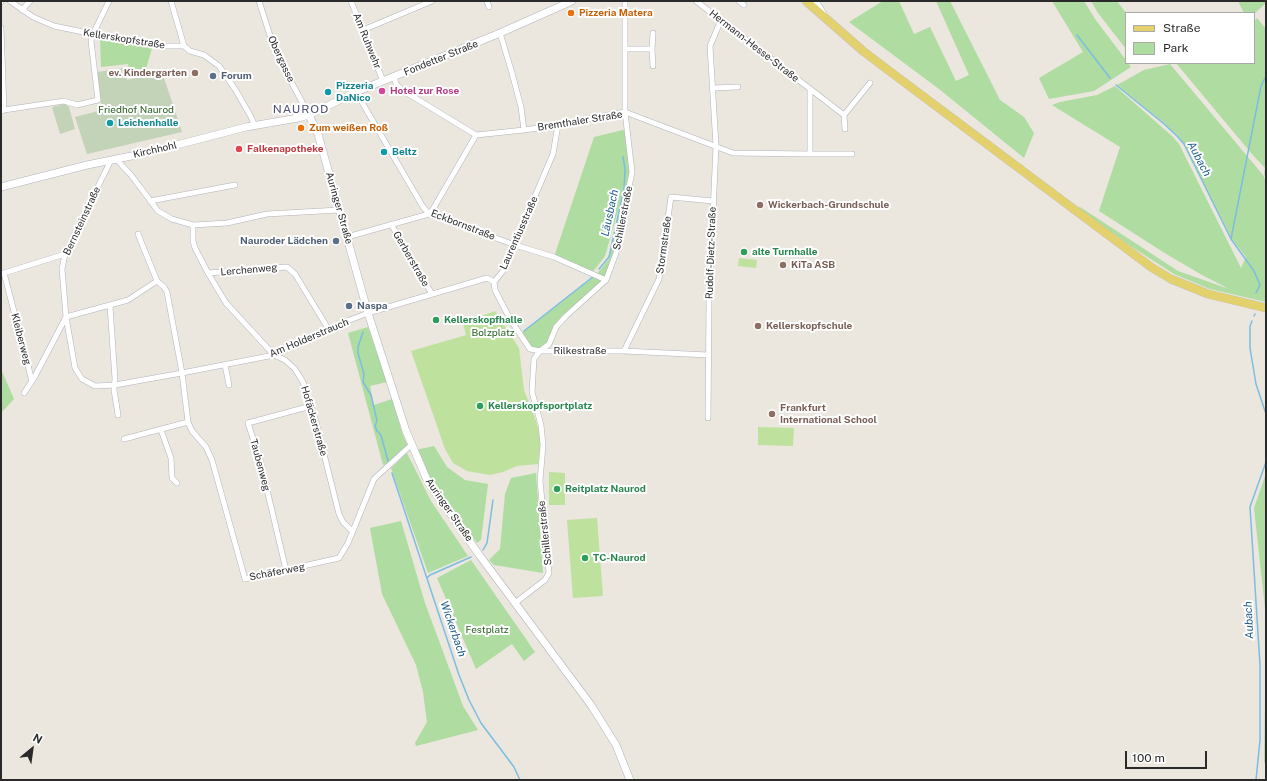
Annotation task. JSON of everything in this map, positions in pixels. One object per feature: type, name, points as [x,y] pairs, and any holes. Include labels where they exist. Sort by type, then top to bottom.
[{"type":"main road","points":[[806,1],[882,66],[1151,267],[1171,279],[1208,294],[1266,308]]},
{"type":"street","name":"Kellerskopfstraße","points":[[10,1],[42,22],[54,26],[162,46],[184,46],[190,51],[204,55],[219,66],[235,89],[255,126]]},
{"type":"street","points":[[22,10],[30,1]]},
{"type":"street","points":[[1,28],[3,111],[64,101],[77,104],[98,100],[91,41],[109,1]]},
{"type":"street","points":[[170,1],[184,46]]},
{"type":"street","name":"Obergasse","points":[[259,1],[273,45],[280,61],[309,114]]},
{"type":"street","name":"Am Ruhwehr","points":[[351,1],[383,81]]},
{"type":"street","points":[[363,30],[432,1]]},
{"type":"street","points":[[487,1],[489,7]]},
{"type":"street","name":"Fondetter Straße","points":[[309,114],[356,92],[500,33],[572,1]]},
{"type":"street","name":"Schillerstraße","points":[[515,602],[545,580],[549,573],[540,481],[543,445],[542,432],[532,392],[534,359],[548,344],[556,327],[566,316],[606,280],[616,253],[632,172],[625,112],[625,1]]},
{"type":"street","points":[[739,1],[744,5]]},
{"type":"street","points":[[815,1],[825,18]]},
{"type":"street","name":"Hermann-Hesse-Straße","points":[[698,2],[844,115]]},
{"type":"street","name":"Rudolf-Dietz-Straße","points":[[708,418],[708,355],[716,146],[710,46],[721,20]]},
{"type":"street","points":[[500,33],[521,107],[524,130]]},
{"type":"street","points":[[653,33],[653,66]]},
{"type":"street","points":[[625,49],[652,49]]},
{"type":"street","points":[[347,237],[429,214],[476,135],[402,90],[396,84],[394,77]]},
{"type":"street","points":[[845,129],[844,115],[870,83]]},
{"type":"street","points":[[713,88],[738,88]]},
{"type":"street","points":[[810,89],[810,154]]},
{"type":"street","name":"Eckbornstraße","points":[[356,92],[423,207],[429,214],[515,245],[554,257],[606,280]]},
{"type":"street","name":"Bremthaler Straße","points":[[476,135],[558,125],[587,118],[625,112],[733,153],[852,154]]},
{"type":"street","name":"Kirchhohl","points":[[1,187],[87,165],[146,153],[255,126],[298,118],[309,114]]},
{"type":"street","name":"Auringer Straße","points":[[309,114],[318,134],[368,313],[411,445],[428,482],[608,730],[622,758],[630,780]]},
{"type":"street","name":"Laurentiusstraße","points":[[494,282],[503,271],[515,245],[553,154],[558,125]]},
{"type":"street","points":[[114,159],[131,175],[158,210],[172,219],[193,225],[227,223],[267,214],[339,210]]},
{"type":"street","name":"Bernsteinstraße","points":[[66,317],[62,269],[65,254],[114,159]]},
{"type":"street","points":[[150,201],[235,185]]},
{"type":"street","name":"Stormstraße","points":[[624,351],[659,279],[671,197],[713,201]]},
{"type":"street","name":"Gerberstraße","points":[[391,224],[432,294]]},
{"type":"street","name":"Hofäckerstraße","points":[[193,225],[193,241],[208,273],[226,303],[274,355],[285,360],[295,369],[303,382],[316,422],[339,514],[343,522],[352,531]]},
{"type":"street","name":"Schäferweg","points":[[138,234],[157,281],[167,292],[182,373],[188,422],[192,431],[206,447],[212,460],[245,579],[339,558],[348,543],[374,479],[411,445]]},
{"type":"street","points":[[3,274],[65,254]]},
{"type":"street","name":"Lerchenweg","points":[[208,273],[287,267],[295,274],[329,330]]},
{"type":"street","name":"Kleiberweg","points":[[3,274],[32,381]]},
{"type":"street","points":[[368,313],[487,278],[494,282]]},
{"type":"street","points":[[24,393],[66,317],[128,300],[157,281]]},
{"type":"street","name":"Rilkestraße","points":[[494,282],[495,290],[510,319],[530,349],[540,351],[624,351],[708,355]]},
{"type":"street","points":[[110,306],[115,385],[114,390],[118,415]]},
{"type":"street","name":"Am Holderstrauch","points":[[66,317],[75,368],[82,379],[95,386],[115,385],[274,355],[368,313]]},
{"type":"street","points":[[225,365],[229,385]]},
{"type":"street","name":"Taubenweg","points":[[286,570],[260,460],[248,423],[311,406]]},
{"type":"street","points":[[124,439],[188,422]]},
{"type":"street","points":[[161,430],[171,458],[172,478],[177,483]]},
{"type":"green space","points":[[883,1],[899,1],[914,34],[930,27],[956,81],[969,75],[936,1],[950,1],[1000,100],[1024,117],[1034,133],[1024,158],[939,89],[849,22]]},
{"type":"green space","points":[[1052,1],[1084,1],[1095,19],[1125,59],[1125,64],[1129,64],[1131,67],[1094,91],[1049,99],[1039,78],[1083,52]]},
{"type":"green space","points":[[1091,1],[1117,1],[1125,12],[1125,48],[1098,13]]},
{"type":"green space","points":[[1238,1],[1266,1],[1266,3],[1255,13],[1244,12]]},
{"type":"green space","points":[[1257,18],[1266,29],[1266,179],[1264,174],[1265,168],[1177,64],[1255,64],[1255,20]]},
{"type":"green space","points":[[100,38],[152,48],[146,69],[130,74],[128,64],[101,67]]},
{"type":"green space","points":[[1170,64],[1263,175],[1266,181],[1266,302],[1210,289],[1174,274],[1132,247],[1078,208],[1080,207],[1178,271],[1229,289],[1163,252],[1099,211],[1120,147],[1052,105],[1097,95],[1115,86],[1172,136],[1179,144],[1241,268],[1246,257],[1232,239],[1184,144],[1163,122],[1117,85],[1144,70]]},
{"type":"green space","name":"Friedhof Naurod","points":[[124,68],[127,80],[162,72],[182,132],[87,154],[75,117],[102,110],[97,72]]},
{"type":"green space","points":[[65,104],[69,107],[75,129],[60,134],[52,107]]},
{"type":"green space","points":[[627,129],[632,172],[616,253],[606,280],[566,316],[549,344],[540,351],[530,349],[520,334],[596,275],[609,259],[622,197],[605,256],[591,273],[554,257],[594,137]]},
{"type":"green space","points":[[739,258],[757,260],[756,268],[738,266]]},
{"type":"green space","name":"Kellerskopfsportplatz","points":[[495,311],[519,348],[524,390],[540,435],[540,449],[538,464],[517,466],[503,472],[490,475],[467,471],[453,463],[445,449],[411,351],[466,335],[463,323]]},
{"type":"green space","points":[[368,327],[387,382],[370,386],[374,405],[392,399],[402,433],[408,446],[390,463],[383,465],[348,333]]},
{"type":"green space","points":[[1,369],[14,399],[1,413]]},
{"type":"green space","points":[[758,427],[794,428],[793,446],[758,445]]},
{"type":"green space","points":[[434,446],[447,467],[465,480],[488,484],[481,540],[477,543],[432,481],[416,450]]},
{"type":"green space","points":[[407,453],[431,501],[468,556],[428,573],[391,468]]},
{"type":"green space","name":"Reitplatz Naurod","points":[[549,472],[565,473],[565,505],[549,505]]},
{"type":"green space","points":[[536,473],[543,573],[494,565],[489,560],[500,549],[505,494],[511,478]]},
{"type":"green space","points":[[1266,473],[1266,618],[1254,508]]},
{"type":"green space","name":"TC-Naurod","points":[[597,518],[603,596],[573,598],[567,520]]},
{"type":"green space","points":[[401,521],[425,603],[463,706],[478,730],[416,746],[415,743],[427,722],[423,692],[416,665],[382,594],[370,528]]},
{"type":"green space","name":"Festplatz","points":[[471,560],[535,652],[524,661],[512,644],[476,669],[437,578]]},
{"type":"green space","points":[[1266,629],[1266,769],[1264,761]]},
{"type":"waterway","name":"Aubach","points":[[1077,35],[1110,78]]},
{"type":"waterway","name":"Aubach","points":[[1256,293],[1260,285],[1254,271],[1231,239],[1261,86],[1266,76]]},
{"type":"waterway","name":"Aubach","points":[[1116,85],[1163,123],[1184,144],[1231,239]]},
{"type":"waterway","name":"Läusbach","points":[[599,269],[609,257],[624,189],[625,168],[623,157]]},
{"type":"waterway","name":"Läusbach","points":[[524,331],[594,276]]},
{"type":"waterway","name":"Aubach","points":[[1252,321],[1250,326],[1250,348],[1256,384],[1266,414]]},
{"type":"waterway","name":"Wickerbach","points":[[363,332],[358,347],[358,353],[364,374],[363,382],[371,395],[377,421],[375,426],[381,435],[388,461]]},
{"type":"waterway","name":"Aubach","points":[[1256,780],[1260,740],[1260,665],[1250,507],[1266,462]]},
{"type":"waterway","name":"Wickerbach","points":[[392,473],[459,675],[469,700],[481,723],[514,767],[520,780]]},
{"type":"waterway","name":"Läusbach","points":[[483,550],[487,543],[493,500]]},
{"type":"waterway","name":"Läusbach","points":[[427,578],[430,575],[471,557]]},
{"type":"place","name":"Pizzeria Matera","points":[[571,13]]},
{"type":"place","name":"ev. Kindergarten","points":[[195,73]]},
{"type":"place","name":"Forum","points":[[213,76]]},
{"type":"place","name":"Hotel zur Rose","points":[[382,91]]},
{"type":"place","name":"Pizzeria DaNico","points":[[328,92]]},
{"type":"place","name":"Leichenhalle","points":[[110,123]]},
{"type":"place","name":"Zum weißen Roß","points":[[301,128]]},
{"type":"place","name":"Falkenapotheke","points":[[239,149]]},
{"type":"place","name":"Beltz","points":[[384,152]]},
{"type":"place","name":"Wickerbach-Grundschule","points":[[760,205]]},
{"type":"place","name":"Nauroder Lädchen","points":[[336,241]]},
{"type":"place","name":"alte Turnhalle","points":[[744,252]]},
{"type":"place","name":"KiTa ASB","points":[[783,265]]},
{"type":"place","name":"Naspa","points":[[349,306]]},
{"type":"place","name":"Kellerskopfhalle","points":[[436,320]]},
{"type":"place","name":"Kellerskopfschule","points":[[758,326]]},
{"type":"place","name":"Kellerskopfsportplatz","points":[[480,406]]},
{"type":"place","name":"Frankfurt International School","points":[[772,414]]},
{"type":"place","name":"Reitplatz Naurod","points":[[557,489]]},
{"type":"place","name":"TC-Naurod","points":[[585,558]]},
{"type":"district","name":"NAUROD","points":[[301,109]]},
{"type":"park label","name":"Bolzplatz","points":[[493,333]]}]
